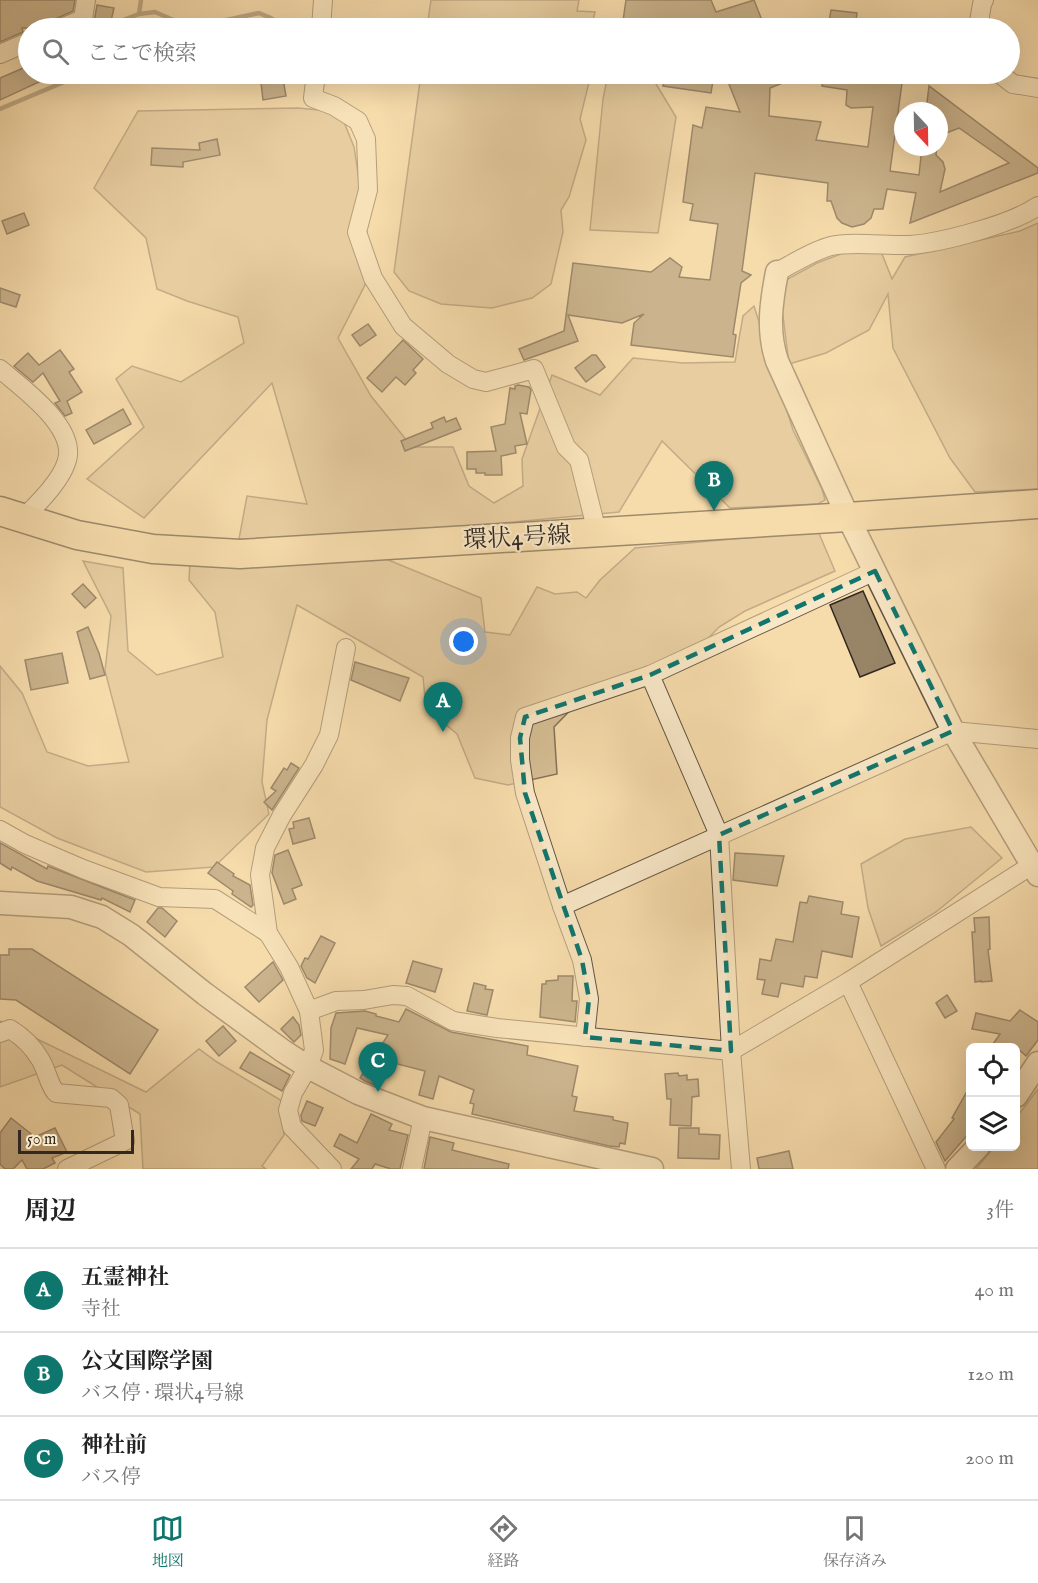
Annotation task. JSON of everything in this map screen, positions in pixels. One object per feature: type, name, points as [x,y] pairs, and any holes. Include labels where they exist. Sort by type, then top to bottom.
[{"type":"main road","name":"環状4号線","points":[[11,515],[77,535],[153,549],[240,554],[1038,504]]},
{"type":"street","points":[[83,18],[86,0]]},
{"type":"street","points":[[322,18],[323,0]]},
{"type":"street","points":[[980,18],[984,0]]},
{"type":"street","points":[[0,54],[18,46]]},
{"type":"street","points":[[315,84],[313,98],[334,106],[358,121],[366,140],[368,190],[357,231],[373,278],[403,326],[448,364],[473,379],[486,382],[534,369],[566,447],[579,460],[597,532]]},
{"type":"street","points":[[1013,84],[1038,88]]},
{"type":"street","points":[[309,1011],[336,1000],[407,996],[453,1021],[497,1028],[730,1051],[1035,870],[953,731],[848,517],[771,344],[772,301],[777,272],[833,245],[912,245],[947,238],[1019,217],[1038,206]]},
{"type":"street","points":[[0,369],[35,399],[62,430],[67,443],[68,456],[59,476],[36,506],[11,515]]},
{"type":"street","points":[[585,1037],[589,999],[582,960],[525,793],[520,760],[520,738],[525,717],[650,675],[875,572]]},
{"type":"street","points":[[332,1169],[292,1127],[288,1110],[292,1092],[308,1067],[314,1050],[309,1011],[289,967],[268,933],[261,875],[266,849],[282,815],[314,765],[329,735],[346,648]]},
{"type":"street","points":[[650,675],[719,835],[730,1051],[741,1169]]},
{"type":"street","points":[[562,906],[953,731],[1038,739]]},
{"type":"street","points":[[0,830],[25,844],[159,897],[215,899],[268,933]]},
{"type":"street","points":[[0,903],[71,907],[102,917],[131,935],[205,994],[308,1067],[358,1093],[423,1118],[652,1169]]},
{"type":"street","points":[[848,982],[936,1169]]},
{"type":"street","points":[[0,1033],[10,1029],[27,1040],[41,1060],[50,1085],[56,1093],[111,1098],[119,1105],[125,1141],[67,1169]]},
{"type":"street","points":[[1020,1090],[1038,1063]]},
{"type":"street","points":[[412,1169],[423,1118]]},
{"type":"street","points":[[957,1169],[974,1151]]},
{"type":"highlighted area","points":[[875,571],[953,731],[719,835],[731,1051],[585,1037],[589,999],[582,960],[525,793],[520,738],[525,717],[650,675]]},
{"type":"shaded area","points":[[431,0],[579,0],[577,11],[595,12],[594,18],[428,18]]},
{"type":"shaded area","points":[[420,84],[589,84],[580,119],[586,140],[569,197],[561,210],[563,232],[551,284],[532,298],[492,308],[441,304],[409,291],[394,272]]},
{"type":"shaded area","points":[[606,84],[656,84],[676,117],[658,233],[590,230]]},
{"type":"shaded area","points":[[298,108],[340,112],[354,147],[367,233],[365,285],[338,338],[371,396],[412,447],[453,447],[469,486],[494,503],[523,486],[522,459],[552,375],[600,395],[633,358],[683,363],[735,362],[743,316],[754,306],[793,430],[822,489],[825,500],[818,504],[730,508],[662,441],[619,512],[376,535],[239,539],[247,496],[307,504],[272,383],[144,518],[87,479],[144,427],[116,379],[132,366],[181,382],[244,343],[238,317],[157,289],[146,238],[94,188],[138,111]]},
{"type":"shaded area","points":[[1038,223],[1038,489],[975,492],[950,458],[893,348],[888,294],[869,330],[826,353],[789,364],[781,300],[786,280],[817,263],[854,249],[880,249],[892,279],[905,257],[1020,231]]},
{"type":"shaded area","points":[[818,531],[835,571],[745,611],[719,627],[687,660],[592,688],[554,727],[557,774],[508,785],[475,778],[457,734],[426,708],[423,677],[297,605],[267,720],[262,782],[269,814],[214,867],[146,872],[57,838],[0,807],[0,666],[22,693],[47,752],[88,766],[129,762],[105,671],[111,616],[83,561],[123,568],[128,651],[157,675],[223,657],[215,612],[189,580],[190,561],[386,559],[481,598],[485,632],[510,635],[537,587],[555,594],[577,592],[586,598],[600,580],[635,548]]},
{"type":"shaded area","points":[[971,827],[1002,858],[936,912],[881,946],[868,908],[861,864],[905,839]]},
{"type":"shaded area","points":[[0,1021],[146,1092],[199,1049],[282,1101],[284,1135],[262,1166],[266,1169],[143,1169],[140,1114],[62,1065],[0,1087]]},
{"type":"shaded area","points":[[1038,1089],[1038,1169],[976,1169],[991,1151],[1020,1151],[1020,1113]]},
{"type":"building","points":[[0,0],[75,0],[73,11],[58,18],[18,18],[18,34],[0,42]]},
{"type":"building","points":[[626,0],[711,0],[716,12],[754,0],[761,18],[623,18]]},
{"type":"building","points":[[97,5],[114,8],[112,18],[95,18]]},
{"type":"building","points":[[831,10],[857,13],[856,18],[830,18]]},
{"type":"building","points":[[18,70],[18,84],[34,84],[0,100],[0,78]]},
{"type":"building","points":[[261,84],[284,84],[286,96],[263,100]]},
{"type":"building","points":[[663,84],[712,84],[711,93],[663,86]]},
{"type":"building","points":[[729,84],[780,84],[770,88],[769,116],[821,122],[816,140],[868,147],[873,107],[851,108],[846,105],[847,90],[822,86],[822,84],[902,84],[899,102],[894,102],[894,142],[890,171],[919,175],[921,156],[937,156],[943,162],[945,169],[940,192],[1009,163],[959,128],[948,132],[948,102],[927,102],[929,86],[1038,168],[1038,173],[910,223],[916,193],[887,189],[883,209],[874,209],[871,218],[864,224],[852,227],[837,218],[831,201],[827,201],[828,183],[755,173],[742,271],[751,275],[741,283],[733,334],[736,335],[733,357],[631,345],[634,323],[644,314],[622,323],[568,315],[578,341],[524,360],[519,349],[564,331],[573,263],[651,272],[670,258],[682,267],[679,277],[710,280],[718,224],[690,220],[693,204],[683,202],[693,125],[702,128],[706,107],[740,112]]},
{"type":"building","points":[[217,139],[220,155],[183,162],[183,167],[151,165],[152,148],[200,150],[199,143]]},
{"type":"building","points":[[24,213],[29,225],[7,234],[2,221]]},
{"type":"building","points":[[0,288],[20,295],[16,307],[0,302]]},
{"type":"building","points":[[368,324],[376,335],[360,346],[352,335]]},
{"type":"building","points":[[403,340],[423,359],[413,370],[416,373],[405,385],[396,377],[382,392],[367,378]]},
{"type":"building","points":[[60,350],[74,369],[69,372],[82,392],[67,401],[72,413],[65,416],[55,403],[60,401],[43,373],[33,382],[14,366],[28,353],[39,365]]},
{"type":"building","points":[[592,355],[596,355],[605,367],[586,382],[575,368]]},
{"type":"building","points":[[518,385],[529,387],[531,390],[527,414],[520,413],[527,444],[515,446],[516,453],[501,456],[502,475],[485,475],[485,473],[476,473],[476,469],[467,469],[467,452],[496,451],[491,427],[505,424],[510,388],[515,389]]},
{"type":"building","points":[[123,409],[131,424],[94,444],[86,430]]},
{"type":"building","points":[[444,417],[446,422],[456,418],[461,429],[405,451],[401,441],[433,428],[431,423]]},
{"type":"building","points":[[83,584],[96,598],[85,608],[72,594]]},
{"type":"building","points":[[863,591],[895,663],[860,677],[830,605]]},
{"type":"building","points":[[88,627],[105,675],[90,679],[77,632]]},
{"type":"building","points":[[62,653],[68,683],[31,690],[25,660]]},
{"type":"building","points":[[355,662],[409,678],[400,701],[351,680]]},
{"type":"building","points":[[291,763],[299,768],[272,810],[264,802],[276,791],[271,788],[284,768],[287,770]]},
{"type":"building","points":[[309,818],[315,838],[293,844],[289,829],[294,828],[293,822]]},
{"type":"building","points":[[0,843],[47,869],[48,866],[135,900],[130,912],[102,898],[101,900],[37,881],[12,867],[11,870],[0,863]]},
{"type":"building","points":[[288,850],[302,885],[292,889],[296,899],[284,904],[272,873],[275,855]]},
{"type":"building","points":[[735,853],[784,856],[777,886],[733,880]]},
{"type":"building","points":[[217,862],[234,874],[233,876],[250,885],[253,905],[251,907],[208,873]]},
{"type":"building","points":[[809,896],[843,902],[841,914],[859,917],[852,957],[822,951],[817,978],[805,976],[803,987],[781,983],[778,997],[762,994],[765,980],[757,979],[760,959],[771,961],[776,939],[793,942],[800,902],[807,903]]},
{"type":"building","points":[[158,908],[162,908],[177,921],[165,937],[147,922]]},
{"type":"building","points":[[989,917],[990,949],[988,950],[992,981],[975,982],[972,932],[975,932],[974,918]]},
{"type":"building","points":[[321,936],[335,943],[315,983],[307,978],[301,966],[305,958],[308,959]]},
{"type":"building","points":[[9,949],[32,949],[158,1030],[130,1074],[16,1000],[0,999],[0,955],[9,955]]},
{"type":"building","points":[[413,961],[442,969],[435,992],[406,983]]},
{"type":"building","points":[[273,962],[283,980],[259,1002],[245,987]]},
{"type":"building","points":[[558,976],[573,976],[572,1001],[577,1001],[575,1022],[540,1017],[542,984],[546,984],[546,981],[558,980]]},
{"type":"building","points":[[474,983],[486,986],[485,989],[493,990],[487,1015],[467,1011]]},
{"type":"building","points":[[947,995],[957,1011],[945,1018],[936,1003]]},
{"type":"building","points":[[406,1009],[451,1032],[528,1046],[527,1055],[578,1066],[572,1096],[577,1097],[574,1111],[613,1117],[613,1120],[628,1123],[625,1144],[620,1143],[619,1147],[609,1146],[472,1114],[474,1104],[470,1103],[474,1090],[439,1076],[433,1099],[419,1095],[425,1071],[394,1063],[379,1087],[365,1081],[360,1078],[388,1035],[357,1028],[345,1064],[330,1059],[331,1028],[336,1013],[365,1011],[399,1022]]},
{"type":"building","points":[[1020,1010],[1038,1022],[1038,1040],[1026,1056],[1020,1051],[1020,1043],[994,1043],[1000,1034],[972,1029],[976,1013],[1010,1021]]},
{"type":"building","points":[[293,1017],[299,1025],[301,1035],[294,1042],[281,1029]]},
{"type":"building","points":[[223,1026],[236,1041],[219,1056],[206,1041]]},
{"type":"building","points":[[250,1052],[290,1075],[282,1091],[240,1068]]},
{"type":"building","points":[[678,1073],[679,1076],[687,1075],[687,1080],[698,1079],[699,1096],[692,1097],[691,1126],[670,1125],[671,1099],[667,1099],[665,1074]]},
{"type":"building","points":[[966,1093],[966,1137],[945,1161],[936,1142],[954,1119],[952,1118]]},
{"type":"building","points":[[307,1101],[323,1108],[315,1126],[302,1121],[301,1115]]},
{"type":"building","points":[[371,1114],[392,1124],[389,1130],[408,1135],[400,1169],[375,1164],[372,1169],[351,1169],[359,1159],[334,1146],[340,1134],[357,1143]]},
{"type":"building","points":[[11,1118],[35,1137],[55,1128],[67,1152],[52,1158],[55,1163],[43,1169],[27,1169],[22,1160],[13,1169],[5,1169],[0,1164],[0,1133]]},
{"type":"building","points":[[679,1128],[699,1128],[699,1134],[720,1135],[719,1159],[678,1158]]},
{"type":"building","points":[[430,1137],[454,1143],[452,1150],[509,1164],[508,1169],[424,1169]]},
{"type":"building","points":[[789,1151],[793,1169],[759,1169],[757,1158]]},
{"type":"waterway","points":[[139,14],[141,0]]},
{"type":"waterway","points":[[128,18],[155,12],[169,18]]},
{"type":"waterway","points":[[236,18],[259,13],[271,18]]},
{"type":"waterway","points":[[0,109],[59,84]]},
{"type":"place","name":"公文国際学園","points":[[714,511]]},
{"type":"place","name":"五霊神社","points":[[443,732]]},
{"type":"place","name":"神社前","points":[[378,1092]]}]
